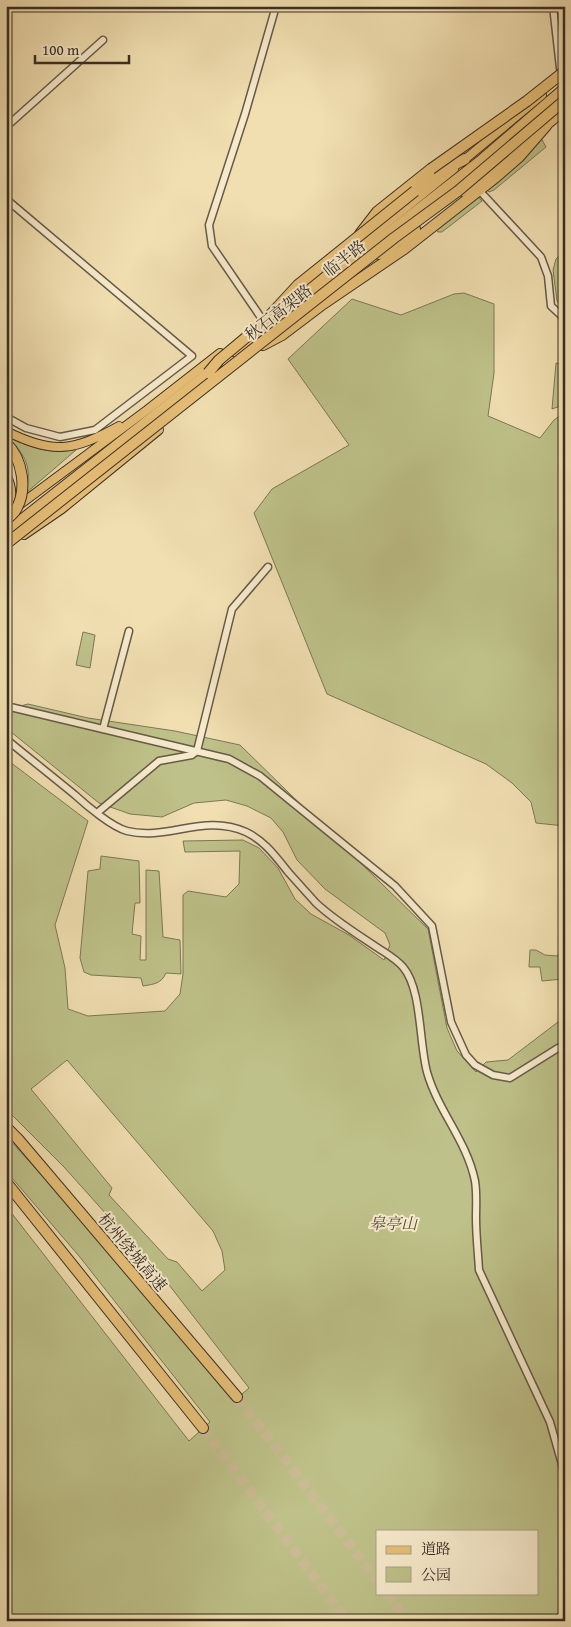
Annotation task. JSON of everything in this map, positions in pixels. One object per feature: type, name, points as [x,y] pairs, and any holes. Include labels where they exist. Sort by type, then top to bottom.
[{"type":"highway","points":[[327,271],[352,245],[377,212],[431,169],[527,101],[564,79]]},
{"type":"highway","name":"秋石高架路","points":[[6,532],[479,162],[564,79]]},
{"type":"highway","name":"秋石高架路","points":[[6,546],[394,238],[545,122],[565,100]]},
{"type":"highway","points":[[256,349],[282,335],[323,304],[383,265],[468,199],[519,157],[545,122]]},
{"type":"highway","points":[[360,262],[375,256],[415,229],[501,161],[545,122]]},
{"type":"highway","points":[[208,373],[219,360],[261,325],[298,285],[437,174],[465,159]]},
{"type":"highway","points":[[6,443],[19,462],[23,489],[15,511],[6,520]]},
{"type":"highway","points":[[6,1123],[18,1139]]},
{"type":"highway","name":"杭州绕城高速","points":[[6,1127],[237,1397]]},
{"type":"highway","points":[[6,1182],[203,1428]]},
{"type":"main road","name":"临半路","points":[[6,514],[147,410],[262,319],[327,271],[564,79]]},
{"type":"main road","name":"临半路","points":[[6,546],[62,510],[267,337],[360,262],[414,220],[474,185],[545,122],[565,110]]},
{"type":"main road","points":[[6,431],[36,444],[51,447],[69,447],[81,445],[106,434],[147,410]]},
{"type":"main road","points":[[6,475],[12,491],[11,503],[6,514]]},
{"type":"street","points":[[262,319],[212,246],[209,225],[276,6]]},
{"type":"street","points":[[553,6],[564,79]]},
{"type":"street","points":[[6,127],[103,40]]},
{"type":"street","points":[[474,185],[541,257],[548,276],[551,306],[565,319]]},
{"type":"street","points":[[6,199],[192,356],[95,430],[60,437],[26,428],[6,417]]},
{"type":"street","points":[[96,813],[159,761],[192,755],[197,751],[232,608],[268,567]]},
{"type":"street","points":[[103,729],[129,631]]},
{"type":"street","points":[[6,706],[229,759],[260,776],[395,886],[432,926],[451,1022],[466,1055],[475,1065],[493,1075],[510,1078],[558,1048],[565,1047]]},
{"type":"street","points":[[6,739],[96,813],[126,831],[156,833],[202,825],[230,827],[260,840],[274,853],[290,874],[319,905],[336,919],[394,958],[404,968],[413,982],[426,1070],[435,1097],[461,1142],[471,1166],[475,1184],[479,1270],[550,1422],[565,1475]]},
{"type":"green space","points":[[541,138],[546,147],[494,190],[489,192],[485,188]]},
{"type":"green space","points":[[474,192],[482,201],[442,232],[438,232],[434,228]]},
{"type":"green space","points":[[565,250],[565,311],[557,301],[553,270],[556,259]]},
{"type":"green space","points":[[464,293],[494,304],[494,373],[488,416],[540,438],[554,420],[565,412],[565,826],[536,823],[531,802],[512,783],[486,764],[327,694],[254,513],[272,489],[349,445],[288,359],[352,299],[401,315],[454,294]]},
{"type":"green space","points":[[556,363],[562,364],[565,369],[563,405],[552,409]]},
{"type":"green space","points":[[8,437],[49,451],[76,450],[26,493],[28,469],[26,462]]},
{"type":"green space","points":[[83,632],[95,635],[90,668],[76,665]]},
{"type":"green space","name":"皋亭山","points":[[28,704],[88,718],[175,731],[240,745],[428,929],[447,1028],[457,1051],[476,1072],[486,1062],[508,1060],[558,1022],[565,1019],[565,1621],[6,1621],[6,1206],[189,1441],[210,1422],[79,1256],[6,1171],[6,1136],[86,1223],[235,1400],[249,1388],[166,1281],[64,1167],[6,1109],[6,759],[88,821],[55,925],[65,968],[68,1009],[88,1016],[165,1011],[180,994],[183,974],[183,895],[188,891],[226,897],[239,884],[240,851],[185,852],[183,841],[243,840],[259,848],[278,868],[295,899],[311,914],[349,935],[384,960],[390,945],[385,933],[325,889],[297,860],[283,832],[271,818],[247,806],[226,800],[194,803],[162,817],[130,814],[99,803],[6,728],[6,710]],"holes":[[[67,1060],[213,1231],[222,1251],[225,1270],[202,1291],[177,1262],[168,1259],[109,1195],[112,1188],[31,1089]]]},
{"type":"green space","points":[[565,826],[565,863],[560,860]]},
{"type":"green space","points":[[101,856],[139,861],[140,903],[135,903],[132,934],[141,936],[140,960],[146,960],[146,870],[159,871],[163,937],[180,940],[181,974],[166,973],[164,977],[154,984],[143,986],[141,978],[91,975],[84,972],[80,958],[88,871],[100,869]]},
{"type":"green space","points":[[565,948],[565,990],[563,979],[542,981],[540,967],[529,967],[530,950],[536,950],[545,955],[557,956]]},
{"type":"tunnel","points":[[237,1397],[376,1579]]},
{"type":"tunnel","points":[[203,1428],[347,1621]]},
{"type":"tunnel","points":[[388,1594],[408,1621]]}]
